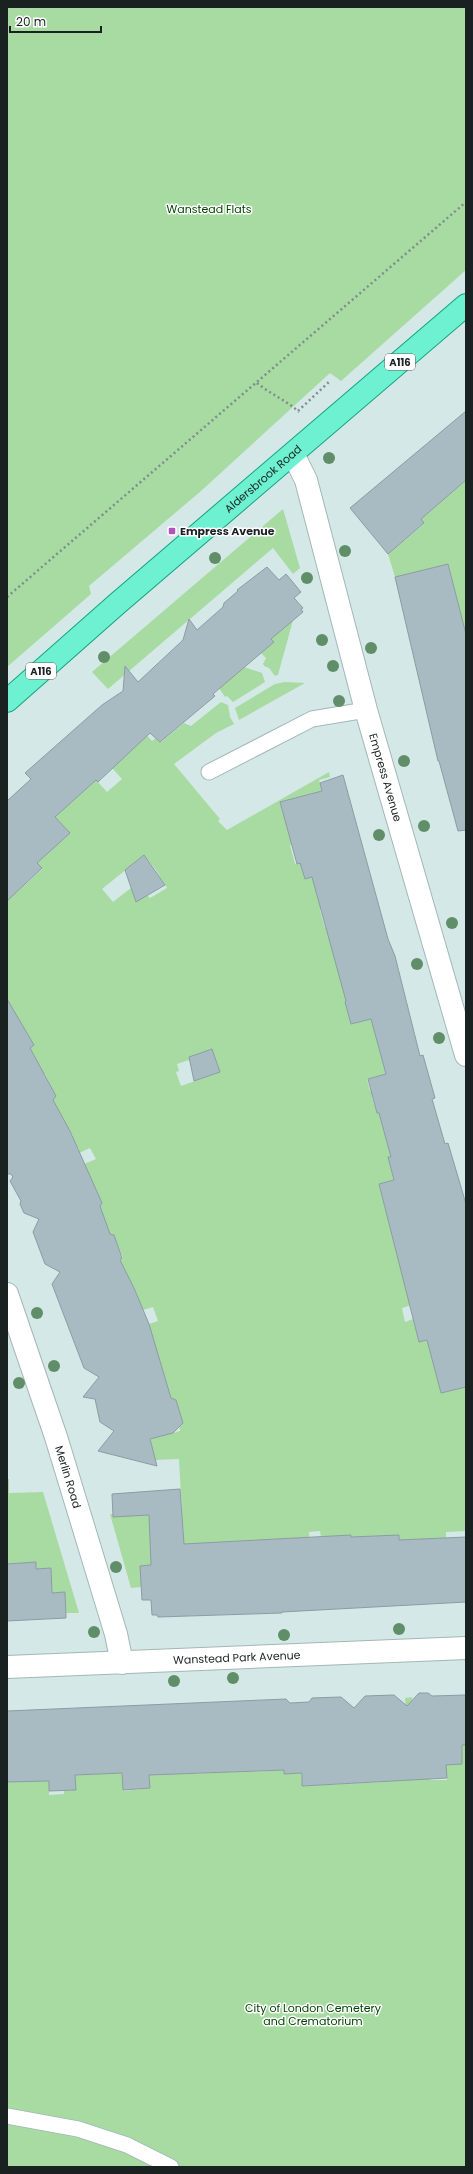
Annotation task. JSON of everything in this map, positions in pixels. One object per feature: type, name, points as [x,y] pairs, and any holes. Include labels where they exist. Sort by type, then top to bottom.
[{"type":"main road","name":"Aldersbrook Road","points":[[7,702],[118,603],[466,305]]},
{"type":"street","name":"Empress Avenue","points":[[293,454],[306,480],[366,710],[466,1056]]},
{"type":"street","name":"Merlin Road","points":[[7,1294],[56,1437],[116,1634],[122,1663]]},
{"type":"street","name":"Wanstead Park Avenue","points":[[7,1667],[466,1648]]},
{"type":"lane","points":[[209,772],[312,719],[366,710]]},
{"type":"lane","points":[[7,2116],[78,2129],[126,2145],[171,2167]]},
{"type":"path","points":[[7,597],[466,202]]},
{"type":"path","points":[[257,383],[269,393],[289,402],[302,414]]},
{"type":"green space","name":"Wanstead Flats","points":[[7,7],[466,7],[466,270],[341,381],[330,373],[201,491],[89,586],[91,594],[7,667]]},
{"type":"green space","points":[[466,480],[466,634],[448,564],[395,577],[388,554],[424,524],[420,519]]},
{"type":"green space","points":[[283,509],[300,568],[293,574],[273,548],[108,689],[92,672]]},
{"type":"green space","points":[[293,620],[278,675],[275,676],[269,668],[264,666],[263,664],[266,658],[261,653],[269,637]]},
{"type":"green space","points":[[244,667],[262,673],[265,682],[233,702],[227,696],[225,697],[219,688]]},
{"type":"green space","points":[[285,682],[305,683],[239,720],[235,708],[275,684]]},
{"type":"green space","points":[[221,702],[228,705],[230,717],[234,724],[216,733],[174,764],[220,819],[218,821],[227,830],[329,772],[330,777],[319,780],[322,791],[280,802],[283,814],[297,810],[308,840],[290,845],[295,864],[300,863],[305,879],[312,877],[338,905],[320,910],[325,928],[329,927],[397,988],[345,1002],[351,1024],[371,1019],[386,1074],[367,1079],[370,1091],[425,1077],[389,1093],[372,1097],[377,1113],[379,1113],[406,1153],[389,1157],[394,1180],[379,1184],[386,1210],[398,1207],[421,1302],[402,1308],[405,1322],[413,1319],[420,1342],[466,1330],[432,1357],[441,1393],[466,1387],[466,1531],[446,1532],[446,1538],[424,1539],[425,1553],[380,1555],[321,1537],[320,1531],[309,1532],[310,1557],[141,1566],[141,1587],[131,1588],[110,1514],[182,1513],[179,1459],[155,1460],[150,1439],[180,1431],[176,1400],[171,1399],[115,1336],[158,1321],[153,1307],[143,1310],[135,1299],[137,1296],[135,1289],[130,1287],[120,1260],[123,1257],[120,1251],[116,1249],[114,1235],[109,1234],[100,1206],[102,1202],[99,1197],[52,1178],[96,1159],[90,1148],[77,1154],[79,1149],[70,1139],[73,1136],[69,1129],[25,1118],[55,1103],[53,1100],[56,1096],[47,1086],[49,1082],[45,1074],[41,1073],[7,1007],[7,884],[16,893],[42,869],[37,863],[69,833],[55,817],[66,747],[107,792],[122,779],[112,768],[140,742],[123,723],[130,717],[152,741],[156,738],[161,742],[184,723],[191,726]],"holes":[[[144,855],[156,870],[167,888],[150,898],[147,895],[131,888],[113,902],[102,889]],[[211,1049],[220,1072],[181,1086],[176,1072],[179,1071],[177,1064],[189,1060],[189,1057]]]},
{"type":"green space","points":[[7,1479],[9,1479],[9,1493],[43,1492],[79,1613],[66,1613],[65,1592],[52,1593],[51,1568],[36,1569],[36,1562],[7,1565]]},
{"type":"green space","name":"City of London Cemetery and Crematorium","points":[[412,1697],[414,1745],[430,1744],[431,1780],[447,1780],[446,1765],[462,1764],[462,1744],[466,1745],[466,2167],[7,2167],[7,1782],[13,1782],[13,1777],[49,1776],[49,1795],[64,1794],[64,1791],[76,1790],[75,1775],[122,1759],[124,1791],[150,1788],[149,1769],[190,1774],[210,1773],[211,1767],[233,1766],[234,1772],[268,1771],[268,1752],[282,1740],[284,1774],[302,1773],[302,1786],[384,1782],[384,1780],[409,1779],[405,1698]]},
{"type":"building","points":[[466,411],[466,480],[421,519],[424,523],[388,554],[350,508]]},
{"type":"building","points":[[448,564],[466,634],[466,830],[458,831],[438,761],[395,577]]},
{"type":"building","points":[[267,567],[279,580],[286,574],[301,592],[294,598],[303,608],[301,609],[303,612],[271,639],[274,642],[213,694],[215,696],[160,742],[150,733],[98,782],[96,780],[55,817],[70,833],[37,863],[42,868],[7,901],[7,801],[31,779],[25,773],[102,705],[123,691],[125,666],[138,682],[183,640],[189,619],[197,630],[223,607],[224,603],[238,591],[237,590]]},
{"type":"building","points":[[343,775],[388,939],[395,956],[420,1056],[423,1055],[435,1098],[432,1099],[445,1144],[448,1143],[466,1204],[466,1387],[441,1393],[427,1340],[419,1342],[379,1184],[394,1180],[388,1157],[391,1157],[368,1079],[386,1074],[371,1019],[351,1024],[312,877],[305,879],[300,863],[297,864],[280,802],[322,791],[320,783]]},
{"type":"building","points":[[144,855],[165,885],[136,902],[125,870]]},
{"type":"building","points":[[7,999],[34,1045],[30,1048],[56,1096],[53,1100],[70,1131],[102,1203],[100,1206],[110,1234],[114,1235],[122,1258],[120,1260],[149,1324],[171,1398],[176,1400],[183,1423],[173,1433],[150,1439],[157,1466],[98,1451],[114,1431],[100,1422],[95,1399],[83,1397],[99,1377],[84,1368],[52,1284],[60,1272],[45,1264],[33,1232],[39,1219],[24,1213],[20,1204],[21,1201],[10,1181],[13,1177],[11,1174],[7,1174]]},
{"type":"building","points":[[212,1049],[220,1072],[194,1081],[189,1057]]},
{"type":"building","points":[[180,1489],[184,1544],[351,1535],[351,1537],[399,1535],[399,1540],[466,1537],[466,1602],[282,1613],[158,1617],[157,1615],[152,1615],[151,1600],[142,1600],[140,1566],[151,1565],[149,1515],[113,1517],[112,1494]]},
{"type":"building","points":[[36,1562],[36,1569],[51,1568],[52,1593],[65,1592],[66,1618],[7,1621],[7,1564]]},
{"type":"building","points":[[419,1693],[428,1693],[432,1696],[466,1695],[466,1745],[462,1745],[462,1764],[446,1765],[447,1778],[302,1786],[302,1773],[284,1774],[284,1770],[149,1775],[150,1788],[123,1790],[122,1773],[75,1775],[76,1790],[49,1791],[49,1781],[7,1782],[7,1711],[286,1699],[290,1703],[309,1702],[312,1698],[341,1697],[354,1708],[365,1696],[394,1695],[407,1706]]},
{"type":"place","name":"Empress Avenue","points":[[172,531]]}]
